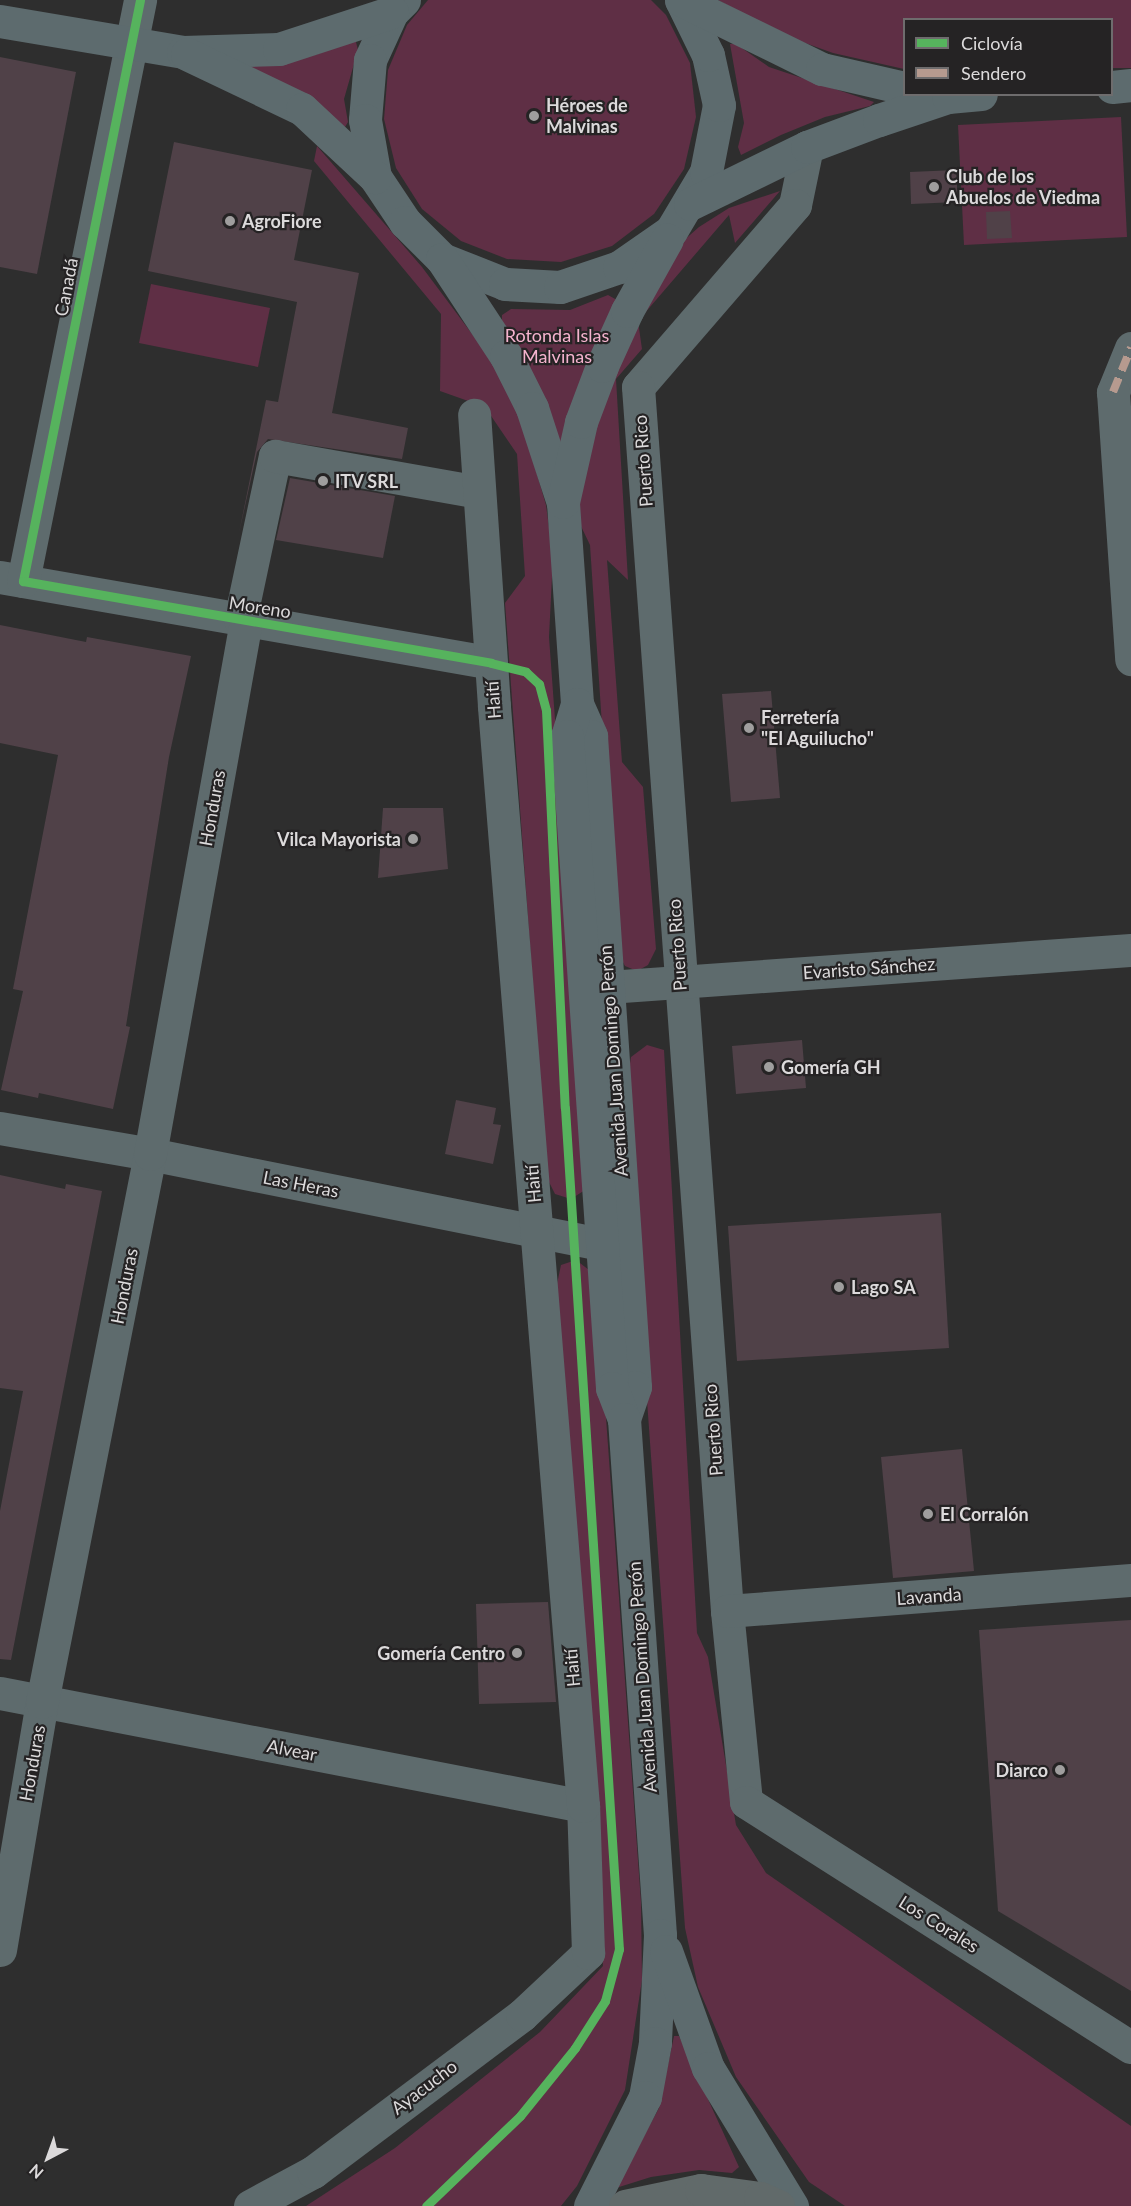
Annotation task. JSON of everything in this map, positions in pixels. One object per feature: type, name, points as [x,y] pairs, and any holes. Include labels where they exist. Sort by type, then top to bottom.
[{"type":"highway","points":[[626,2206],[701,2190],[760,2198],[778,2206]]},
{"type":"main road","points":[[183,52],[303,109],[375,177],[405,222],[442,259],[505,284],[560,287],[619,267],[671,231],[690,204],[706,172],[719,105],[708,56],[681,0]]},
{"type":"main road","points":[[681,0],[822,69],[903,88]]},
{"type":"main road","points":[[0,21],[183,52],[279,49],[398,6]]},
{"type":"main road","points":[[375,177],[365,120],[370,60],[398,6]]},
{"type":"main road","points":[[1113,87],[1131,85]]},
{"type":"main road","points":[[690,204],[807,147],[942,96]]},
{"type":"main road","name":"Avenida Juan Domingo Perón","points":[[563,504],[581,422],[602,366],[627,311],[671,231]]},
{"type":"main road","name":"Avenida Juan Domingo Perón","points":[[442,259],[506,356],[527,398],[563,504],[577,705],[591,735],[635,1388],[624,1419]]},
{"type":"main road","name":"Avenida Juan Domingo Perón","points":[[577,705],[567,736],[612,1388],[624,1419],[660,1935],[655,2043],[645,2097],[590,2206]]},
{"type":"main road","name":"Avenida Juan Domingo Perón","points":[[660,1935],[708,2067],[792,2206]]},
{"type":"street","name":"Canadá","points":[[12,579],[140,0]]},
{"type":"street","name":"Puerto Rico","points":[[746,1802],[727,1611],[638,387],[795,204],[807,147]]},
{"type":"street","points":[[1131,348],[1113,392],[1131,659]]},
{"type":"street","name":"Haití","points":[[474,415],[490,663],[583,1806],[588,1953]]},
{"type":"street","name":"Honduras","points":[[0,1950],[42,1702],[150,1154],[243,621],[275,456],[479,492]]},
{"type":"street","name":"Moreno","points":[[12,579],[490,663]]},
{"type":"street","name":"Evaristo Sánchez","points":[[608,987],[1131,950]]},
{"type":"street","name":"Las Heras","points":[[0,1128],[150,1154],[602,1244]]},
{"type":"street","name":"Lavanda","points":[[727,1611],[1131,1580]]},
{"type":"street","name":"Alvear","points":[[0,1693],[583,1806]]},
{"type":"street","name":"Los Corales","points":[[746,1802],[1131,2047]]},
{"type":"street","name":"Ayacucho","points":[[250,2206],[313,2172],[522,2015],[588,1953]]},
{"type":"green space","points":[[428,0],[651,0],[666,15],[690,63],[696,117],[684,169],[654,214],[612,246],[561,262],[507,259],[461,241],[422,209],[396,168],[384,119],[388,70],[407,25]]},
{"type":"green space","points":[[718,0],[1131,0],[1131,68],[1113,68],[1113,18],[903,18],[903,69],[833,53],[780,34]]},
{"type":"green space","points":[[347,41],[356,42],[358,50],[344,99],[348,122],[345,127],[249,67],[254,63],[285,63],[318,54]]},
{"type":"green space","points":[[730,44],[736,44],[769,67],[874,102],[870,106],[825,117],[741,155],[738,147],[744,123]]},
{"type":"green space","points":[[1121,117],[1127,237],[964,245],[958,125]]},
{"type":"green space","points":[[317,146],[422,267],[496,366],[519,413],[546,505],[553,557],[549,637],[588,1172],[585,1190],[571,1199],[555,1194],[547,1178],[505,603],[525,576],[517,454],[485,407],[440,391],[441,314],[314,161]]},
{"type":"green space","points":[[780,191],[735,243],[729,215],[638,321],[642,349],[616,379],[628,580],[607,560],[622,762],[643,787],[656,949],[648,965],[637,971],[625,966],[617,951],[590,545],[578,520],[580,489],[611,376],[638,311],[673,250],[699,227],[729,208]]},
{"type":"green space","points":[[151,284],[270,308],[258,367],[139,343]]},
{"type":"green space","name":"Rotonda Islas Malvinas","points":[[608,295],[617,300],[560,452],[502,325],[502,315],[511,309],[570,310]]},
{"type":"green space","points":[[647,1045],[664,1050],[697,1633],[708,1657],[736,1825],[766,1873],[1131,2126],[1131,2206],[845,2206],[809,2182],[736,2077],[698,1987],[685,1928],[625,1095],[631,1057]]},
{"type":"green space","points":[[576,1260],[589,1270],[597,1293],[641,1902],[642,1980],[625,2090],[577,2186],[561,2206],[306,2206],[395,2148],[540,2032],[603,1966],[557,1284],[561,1265]]},
{"type":"green space","points":[[674,2036],[679,2036],[739,2167],[732,2173],[699,2170],[651,2177],[616,2188],[659,2108]]},
{"type":"building","points":[[0,57],[76,72],[37,274],[0,267]]},
{"type":"building","points":[[174,142],[312,170],[294,260],[359,273],[332,413],[408,428],[402,459],[268,439],[257,452],[239,533],[266,400],[278,402],[297,302],[148,271]]},
{"type":"building","name":"Club de los Abuelos de Viedma","points":[[956,170],[958,202],[911,204],[910,172]]},
{"type":"building","points":[[1010,211],[1012,238],[987,239],[986,212]]},
{"type":"building","points":[[290,478],[395,496],[383,558],[276,540]]},
{"type":"building","points":[[0,625],[86,642],[87,637],[191,656],[169,757],[126,1026],[130,1027],[113,1109],[39,1093],[38,1098],[1,1090],[23,991],[13,989],[58,755],[0,743]]},
{"type":"building","name":"Ferretería \"El Aguilucho\"","points":[[771,691],[780,798],[731,802],[722,694]]},
{"type":"building","name":"Vilca Mayorista","points":[[383,808],[443,808],[448,869],[378,878]]},
{"type":"building","name":"Gomería GH","points":[[802,1040],[806,1088],[736,1094],[732,1046]]},
{"type":"building","points":[[456,1100],[496,1108],[493,1124],[501,1125],[493,1164],[445,1154]]},
{"type":"building","points":[[0,1175],[65,1189],[66,1184],[102,1191],[11,1660],[0,1659],[0,1511],[23,1391],[0,1388]]},
{"type":"building","name":"Lago SA","points":[[941,1213],[949,1348],[737,1361],[728,1226]]},
{"type":"building","name":"El Corralón","points":[[962,1449],[974,1571],[893,1578],[881,1457]]},
{"type":"building","name":"Gomería Centro","points":[[548,1602],[556,1702],[479,1704],[476,1604]]},
{"type":"building","name":"Diarco","points":[[1131,1620],[1131,1991],[998,1911],[979,1630]]},
{"type":"marked path","points":[[1113,392],[1131,348]]},
{"type":"cycle path","points":[[140,0],[23,581],[491,663],[526,672],[539,684],[546,710],[565,1108],[619,1949],[605,2001],[575,2048],[520,2116],[426,2206]]},
{"type":"place","name":"Héroes de Malvinas","points":[[534,116]]},
{"type":"place","name":"Club de los Abuelos de Viedma","points":[[934,187]]},
{"type":"place","name":"AgroFiore","points":[[230,221]]},
{"type":"place","name":"ITV SRL","points":[[323,481]]},
{"type":"place","name":"Ferretería \"El Aguilucho\"","points":[[749,728]]},
{"type":"place","name":"Vilca Mayorista","points":[[413,839]]},
{"type":"place","name":"Gomería GH","points":[[769,1067]]},
{"type":"place","name":"Lago SA","points":[[839,1287]]},
{"type":"place","name":"El Corralón","points":[[928,1514]]},
{"type":"place","name":"Gomería Centro","points":[[517,1653]]},
{"type":"place","name":"Diarco","points":[[1060,1770]]}]
